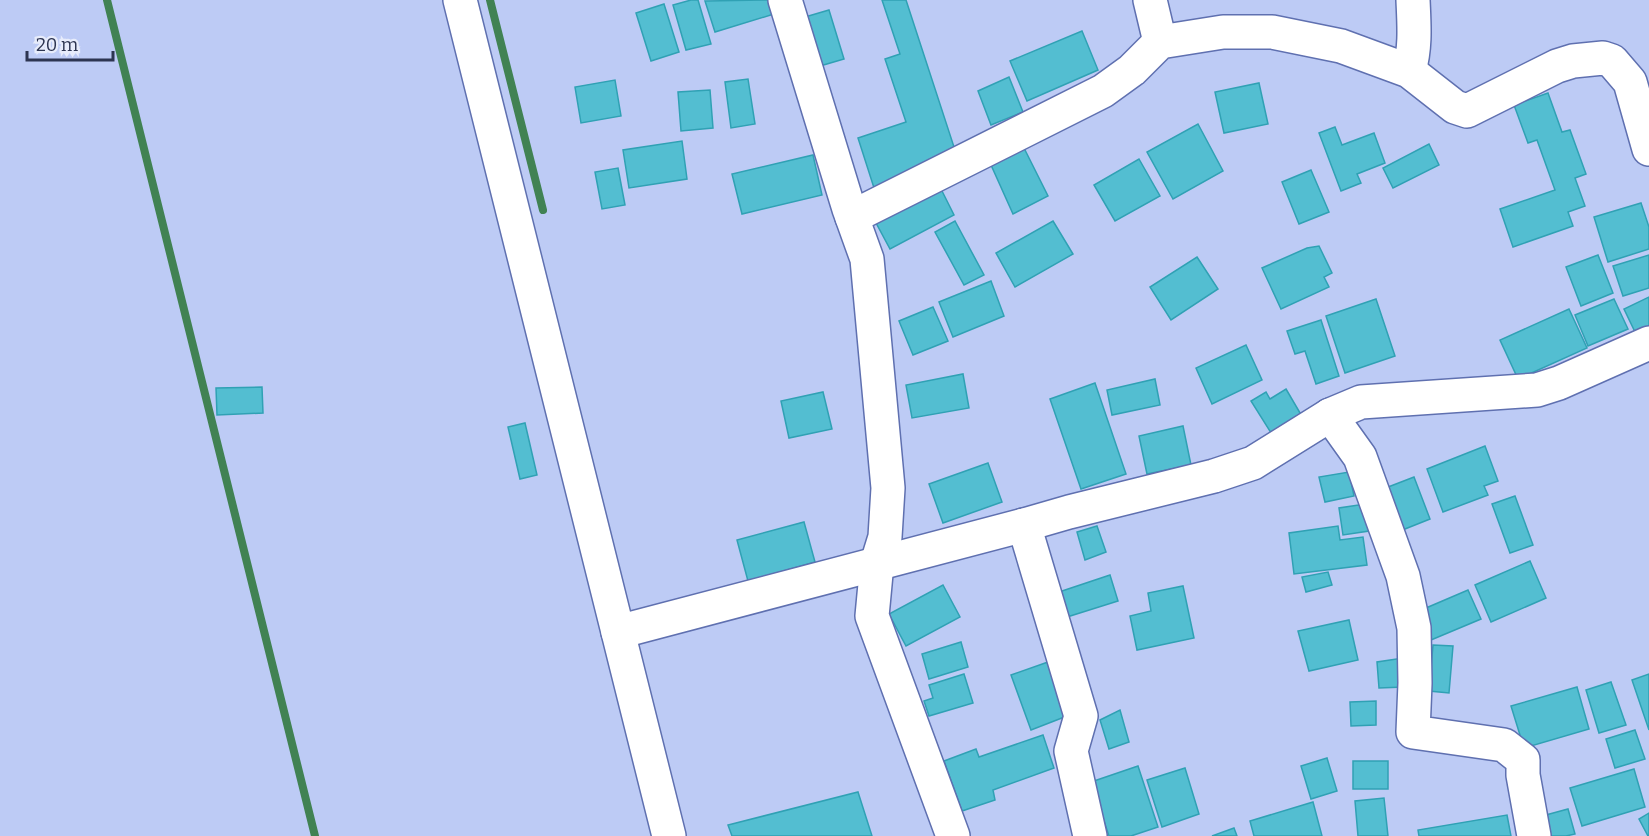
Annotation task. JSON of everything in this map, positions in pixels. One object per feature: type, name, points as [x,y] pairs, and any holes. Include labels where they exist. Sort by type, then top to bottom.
[{"type":"street","points":[[460,0],[669,836]]},
{"type":"street","points":[[785,0],[852,218],[867,259],[887,468],[888,509],[885,537],[877,563],[872,616],[953,836]]},
{"type":"street","points":[[1150,0],[1160,42]]},
{"type":"street","points":[[1409,71],[1414,42],[1413,0]]},
{"type":"street","points":[[852,218],[1103,91],[1132,70],[1160,42],[1223,32],[1272,32],[1341,46],[1409,71],[1455,107],[1467,111],[1557,66],[1573,61],[1603,58],[1612,62],[1630,82],[1649,149]]},
{"type":"street","points":[[618,632],[1069,512],[1214,476],[1253,463],[1330,415],[1361,402],[1538,390],[1649,344]]},
{"type":"street","points":[[1330,415],[1360,456],[1403,576],[1414,628],[1413,732],[1504,745],[1523,760],[1523,775],[1534,836]]},
{"type":"street","points":[[1024,525],[1081,716],[1071,751],[1090,836]]},
{"type":"building","points":[[698,0],[711,44],[686,50],[673,5]]},
{"type":"building","points":[[770,0],[774,14],[715,32],[705,1]]},
{"type":"building","points":[[882,0],[906,0],[955,150],[875,191],[858,138],[906,122],[885,59],[900,54]]},
{"type":"building","points":[[664,4],[679,52],[651,61],[636,13]]},
{"type":"building","points":[[829,10],[844,59],[820,66],[805,17]]},
{"type":"building","points":[[1082,31],[1098,70],[1027,101],[1010,61]]},
{"type":"building","points":[[1009,77],[1023,112],[991,125],[978,91]]},
{"type":"building","points":[[748,79],[755,124],[731,128],[725,82]]},
{"type":"building","points":[[615,80],[621,116],[581,123],[575,87]]},
{"type":"building","points":[[1259,83],[1268,124],[1224,133],[1215,92]]},
{"type":"building","points":[[710,90],[713,128],[681,131],[678,92]]},
{"type":"building","points":[[1548,93],[1562,132],[1570,130],[1586,174],[1575,178],[1585,206],[1568,212],[1573,226],[1513,247],[1500,209],[1555,190],[1537,140],[1528,143],[1514,105]]},
{"type":"building","points":[[1198,124],[1223,171],[1173,199],[1147,152]]},
{"type":"building","points":[[1335,127],[1342,145],[1374,133],[1385,163],[1357,174],[1361,183],[1341,191],[1319,133]]},
{"type":"building","points":[[1020,140],[1048,196],[1013,214],[987,156]]},
{"type":"building","points":[[682,141],[687,179],[629,188],[623,150]]},
{"type":"building","points":[[1429,144],[1439,165],[1393,188],[1383,168]]},
{"type":"building","points":[[813,155],[822,195],[742,214],[732,174]]},
{"type":"building","points":[[1139,159],[1160,196],[1115,221],[1094,185]]},
{"type":"building","points":[[618,168],[625,205],[602,209],[595,172]]},
{"type":"building","points":[[1311,170],[1329,212],[1299,224],[1282,182]]},
{"type":"building","points":[[940,187],[954,215],[890,249],[875,221]]},
{"type":"building","points":[[1641,203],[1649,227],[1649,249],[1608,262],[1594,217]]},
{"type":"building","points":[[955,221],[984,275],[964,285],[935,232]]},
{"type":"building","points":[[1053,221],[1073,254],[1015,287],[996,253]]},
{"type":"building","points":[[1319,246],[1332,273],[1324,277],[1329,287],[1281,309],[1262,268],[1307,248]]},
{"type":"building","points":[[1598,255],[1613,293],[1581,306],[1566,267]]},
{"type":"building","points":[[1649,255],[1649,288],[1623,296],[1613,266]]},
{"type":"building","points":[[1197,257],[1218,289],[1171,320],[1150,287]]},
{"type":"building","points":[[991,281],[1004,316],[953,337],[939,302]]},
{"type":"building","points":[[1649,297],[1649,327],[1636,334],[1624,309]]},
{"type":"building","points":[[1376,299],[1395,356],[1345,373],[1326,316]]},
{"type":"building","points":[[1614,299],[1628,329],[1588,346],[1575,315]]},
{"type":"building","points":[[933,307],[948,341],[913,355],[899,321]]},
{"type":"building","points":[[1569,309],[1587,348],[1518,379],[1500,340]]},
{"type":"building","points":[[1321,320],[1339,376],[1316,384],[1305,351],[1295,354],[1287,331]]},
{"type":"building","points":[[1246,345],[1262,380],[1212,404],[1196,368]]},
{"type":"building","points":[[963,374],[969,408],[912,418],[906,385]]},
{"type":"building","points":[[1155,379],[1160,405],[1112,415],[1107,390]]},
{"type":"building","points":[[1095,383],[1126,474],[1081,489],[1050,399]]},
{"type":"building","points":[[262,387],[263,413],[217,415],[216,388]]},
{"type":"building","points":[[1286,389],[1303,418],[1273,436],[1251,401],[1266,392],[1270,399]]},
{"type":"building","points":[[823,392],[832,429],[789,438],[781,401]]},
{"type":"building","points":[[525,423],[537,475],[520,479],[508,427]]},
{"type":"building","points":[[1183,426],[1191,465],[1147,474],[1139,436]]},
{"type":"building","points":[[1485,446],[1498,481],[1484,486],[1488,495],[1443,512],[1427,469]]},
{"type":"building","points":[[988,463],[1002,502],[943,523],[929,484]]},
{"type":"building","points":[[1349,472],[1354,496],[1325,502],[1319,477]]},
{"type":"building","points":[[1414,477],[1430,519],[1400,531],[1383,489]]},
{"type":"building","points":[[1515,496],[1533,545],[1510,553],[1492,504]]},
{"type":"building","points":[[1365,504],[1369,531],[1343,535],[1339,508]]},
{"type":"building","points":[[804,522],[815,562],[748,581],[737,540]]},
{"type":"building","points":[[1097,526],[1106,552],[1085,560],[1077,532]]},
{"type":"building","points":[[1338,526],[1340,540],[1363,537],[1367,565],[1294,574],[1289,533]]},
{"type":"building","points":[[1530,561],[1546,598],[1491,622],[1475,585]]},
{"type":"building","points":[[1328,572],[1332,585],[1306,592],[1302,577]]},
{"type":"building","points":[[1110,575],[1118,601],[1067,617],[1059,592]]},
{"type":"building","points":[[943,585],[960,617],[906,646],[889,614]]},
{"type":"building","points":[[1183,586],[1194,638],[1137,650],[1130,616],[1151,611],[1148,593]]},
{"type":"building","points":[[1468,590],[1481,619],[1431,640],[1419,611]]},
{"type":"building","points":[[1349,620],[1358,660],[1309,671],[1298,631]]},
{"type":"building","points":[[961,642],[968,667],[929,679],[922,654]]},
{"type":"building","points":[[1433,645],[1453,646],[1449,693],[1429,691]]},
{"type":"building","points":[[1403,658],[1404,687],[1379,688],[1377,662]]},
{"type":"building","points":[[1048,662],[1067,716],[1031,730],[1011,675]]},
{"type":"building","points":[[964,674],[973,703],[929,716],[924,701],[933,698],[929,685]]},
{"type":"building","points":[[1649,674],[1649,730],[1632,680]]},
{"type":"building","points":[[1611,682],[1626,725],[1599,733],[1586,690]]},
{"type":"building","points":[[1577,687],[1589,729],[1524,748],[1511,706]]},
{"type":"building","points":[[1376,701],[1376,725],[1351,726],[1350,702]]},
{"type":"building","points":[[1120,710],[1129,742],[1109,749],[1100,720]]},
{"type":"building","points":[[1635,730],[1645,759],[1615,768],[1606,739]]},
{"type":"building","points":[[1043,735],[1054,768],[993,790],[995,800],[962,811],[944,761],[976,749],[979,757]]},
{"type":"building","points":[[1327,758],[1337,791],[1311,799],[1301,766]]},
{"type":"building","points":[[1353,761],[1388,761],[1388,789],[1353,789]]},
{"type":"building","points":[[1138,766],[1158,827],[1131,836],[1109,836],[1091,782]]},
{"type":"building","points":[[1185,768],[1199,814],[1162,827],[1147,780]]},
{"type":"building","points":[[1634,769],[1645,807],[1582,826],[1570,788]]},
{"type":"building","points":[[858,792],[872,836],[732,836],[728,825]]},
{"type":"building","points":[[1384,798],[1388,836],[1358,836],[1355,801]]},
{"type":"building","points":[[1313,802],[1322,836],[1254,836],[1250,821]]},
{"type":"building","points":[[1568,809],[1575,834],[1547,836],[1542,816]]},
{"type":"building","points":[[1649,813],[1649,836],[1648,836],[1639,819]]},
{"type":"building","points":[[1507,815],[1511,836],[1419,836],[1418,830]]},
{"type":"building","points":[[1234,828],[1237,836],[1212,836]]},
{"type":"waterway","points":[[107,0],[315,836]]},
{"type":"waterway","points":[[490,0],[543,210]]}]
